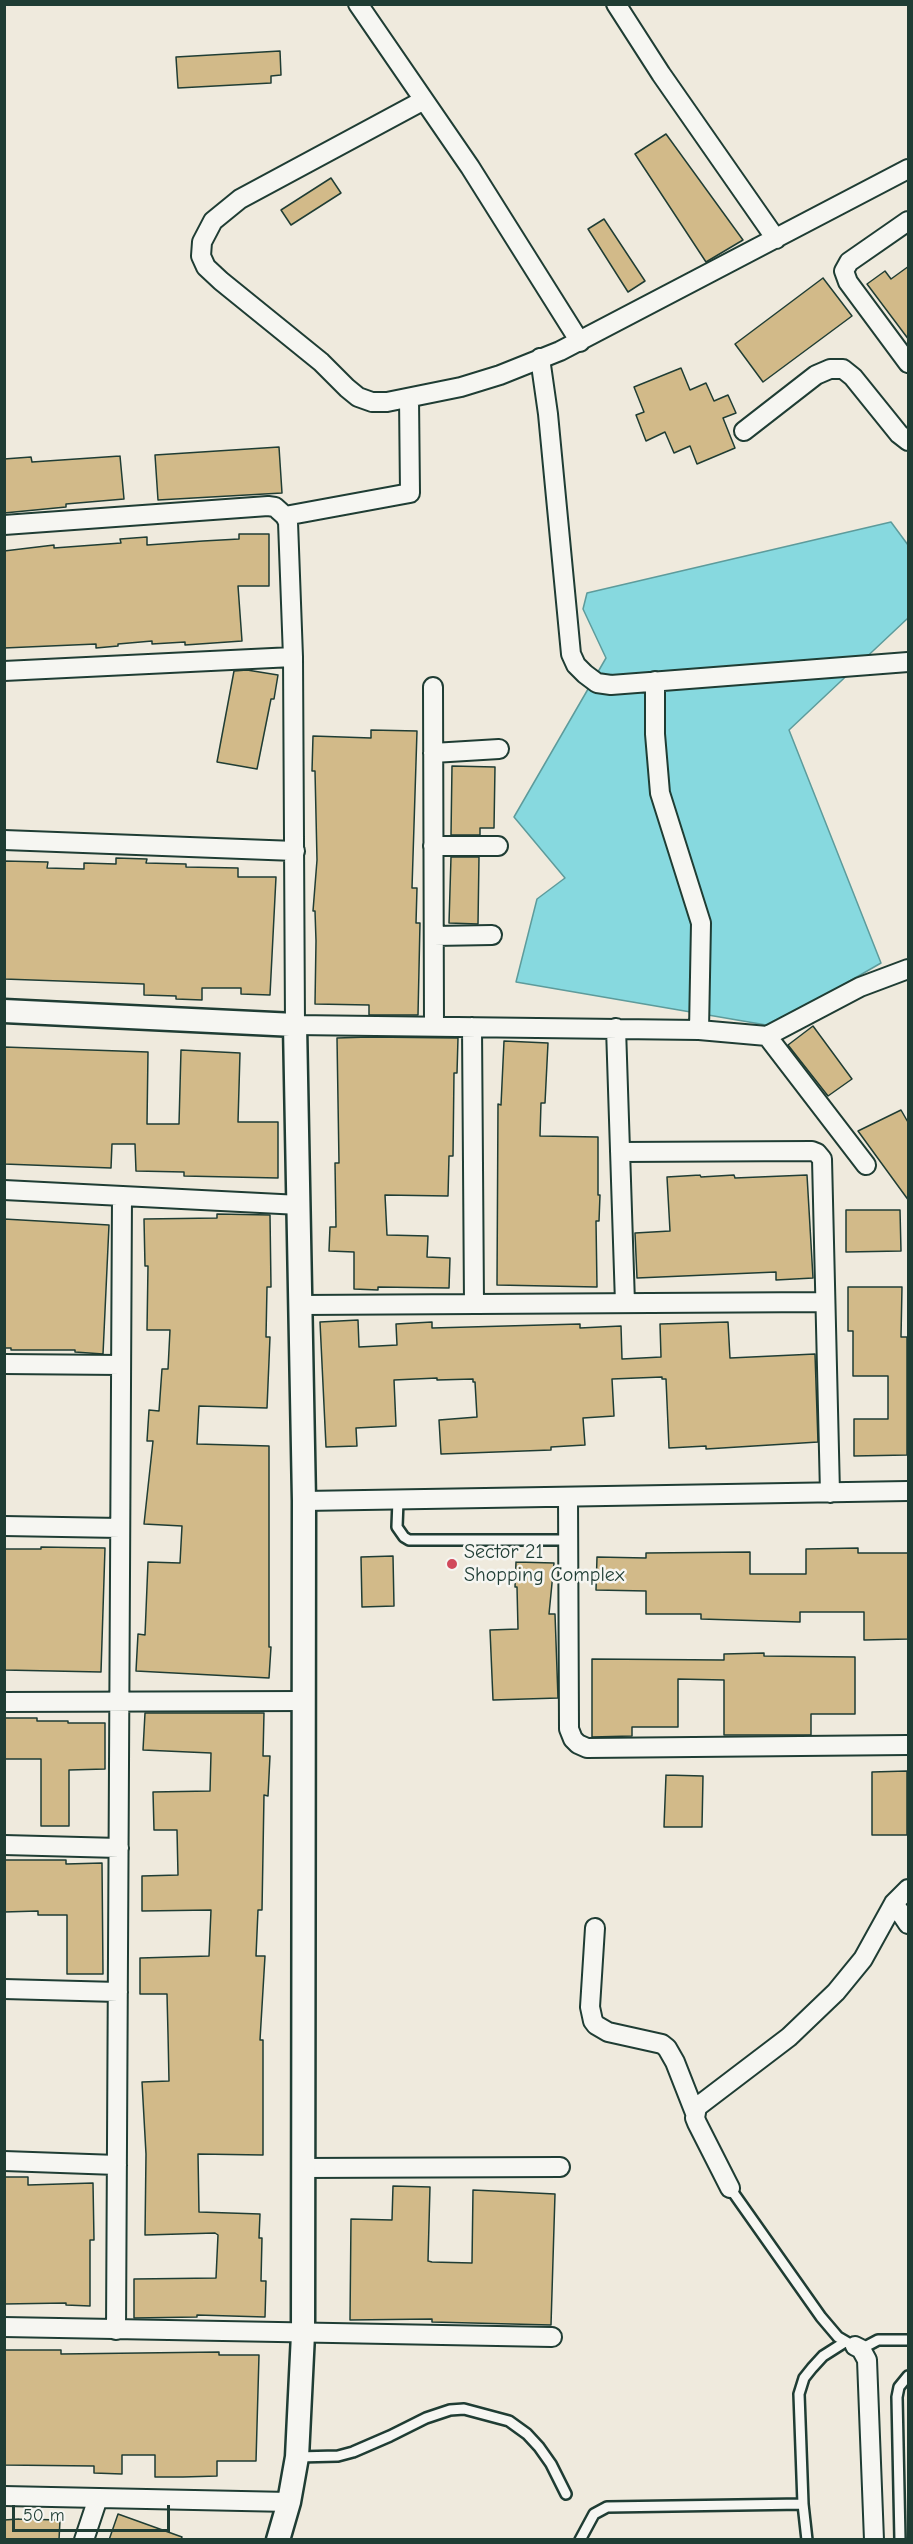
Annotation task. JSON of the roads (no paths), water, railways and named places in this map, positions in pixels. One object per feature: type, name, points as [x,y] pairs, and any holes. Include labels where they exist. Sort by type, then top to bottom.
[{"type":"street","points":[[358,4],[470,167],[580,342]]},
{"type":"street","points":[[616,4],[661,74],[776,239]]},
{"type":"street","points":[[424,100],[240,199],[213,221],[206,231],[201,256],[206,267],[221,281],[321,362],[358,397],[372,402],[409,398],[480,381],[580,342],[909,169]]},
{"type":"street","points":[[909,221],[849,261],[844,271],[848,282],[909,363]]},
{"type":"street","points":[[540,358],[548,414],[571,654],[576,665],[597,683],[611,685],[909,662]]},
{"type":"street","points":[[744,431],[816,375],[830,369],[843,369],[854,377],[899,434],[909,441]]},
{"type":"street","points":[[285,516],[410,493],[409,398]]},
{"type":"street","points":[[4,525],[268,506],[275,507],[288,522],[293,657],[295,1024],[304,1501],[303,2334],[297,2457],[289,2502],[278,2540]]},
{"type":"street","points":[[4,671],[293,657]]},
{"type":"street","points":[[656,681],[655,734],[660,793],[701,923],[699,1030]]},
{"type":"street","points":[[433,687],[434,1026]]},
{"type":"street","points":[[433,753],[499,749]]},
{"type":"street","points":[[4,840],[295,851]]},
{"type":"street","points":[[433,846],[498,846]]},
{"type":"street","points":[[434,936],[492,935]]},
{"type":"street","points":[[4,1011],[295,1024],[699,1030],[767,1036],[860,987],[909,969]]},
{"type":"street","points":[[472,1027],[474,1304]]},
{"type":"street","points":[[616,1028],[625,1303]]},
{"type":"street","points":[[767,1036],[866,1165]]},
{"type":"street","points":[[817,1153],[838,1128]]},
{"type":"street","points":[[620,1152],[812,1151],[817,1153],[824,1165],[830,1493]]},
{"type":"street","points":[[4,1190],[300,1205]]},
{"type":"street","points":[[116,2330],[122,1196]]},
{"type":"street","points":[[301,1305],[825,1302]]},
{"type":"street","points":[[4,1364],[121,1365]]},
{"type":"street","points":[[304,1501],[909,1491]]},
{"type":"street","points":[[568,1497],[569,1729],[573,1739],[582,1747],[909,1745]]},
{"type":"street","points":[[4,1526],[120,1528]]},
{"type":"street","points":[[4,1702],[303,1701]]},
{"type":"street","points":[[4,1845],[119,1848]]},
{"type":"street","points":[[695,2113],[705,2101],[789,2037],[836,1992],[863,1959],[894,1903],[909,1888]]},
{"type":"street","points":[[894,1903],[909,1924]]},
{"type":"street","points":[[595,1928],[591,2007],[593,2021],[608,2032],[662,2044],[667,2048],[675,2062],[697,2123],[730,2188]]},
{"type":"street","points":[[4,1989],[118,1992]]},
{"type":"street","points":[[4,2161],[117,2165]]},
{"type":"street","points":[[303,2168],[560,2167]]},
{"type":"street","points":[[4,2327],[552,2337]]},
{"type":"street","points":[[854,2346],[867,2360],[874,2540]]},
{"type":"street","points":[[4,2496],[289,2502]]},
{"type":"street","points":[[84,2540],[98,2498]]},
{"type":"lane","points":[[398,1500],[398,1527],[404,1537],[409,1540],[568,1540]]},
{"type":"lane","points":[[730,2188],[821,2317],[854,2346]]},
{"type":"lane","points":[[807,2540],[803,2504],[800,2394],[804,2378],[823,2356],[878,2340],[909,2340]]},
{"type":"lane","points":[[900,2540],[897,2397],[899,2387],[909,2376]]},
{"type":"lane","points":[[297,2457],[338,2456],[353,2452],[426,2418],[450,2410],[464,2409],[509,2421],[527,2434],[539,2447],[566,2494]]},
{"type":"lane","points":[[580,2540],[594,2514],[607,2507],[803,2504]]},
{"type":"water","points":[[891,522],[908,545],[908,618],[789,730],[881,963],[772,1026],[516,982],[537,899],[565,878],[514,817],[606,658],[583,609],[587,593]]},
{"type":"place","name":"Sector 21 Shopping Complex","points":[[452,1564]]}]
